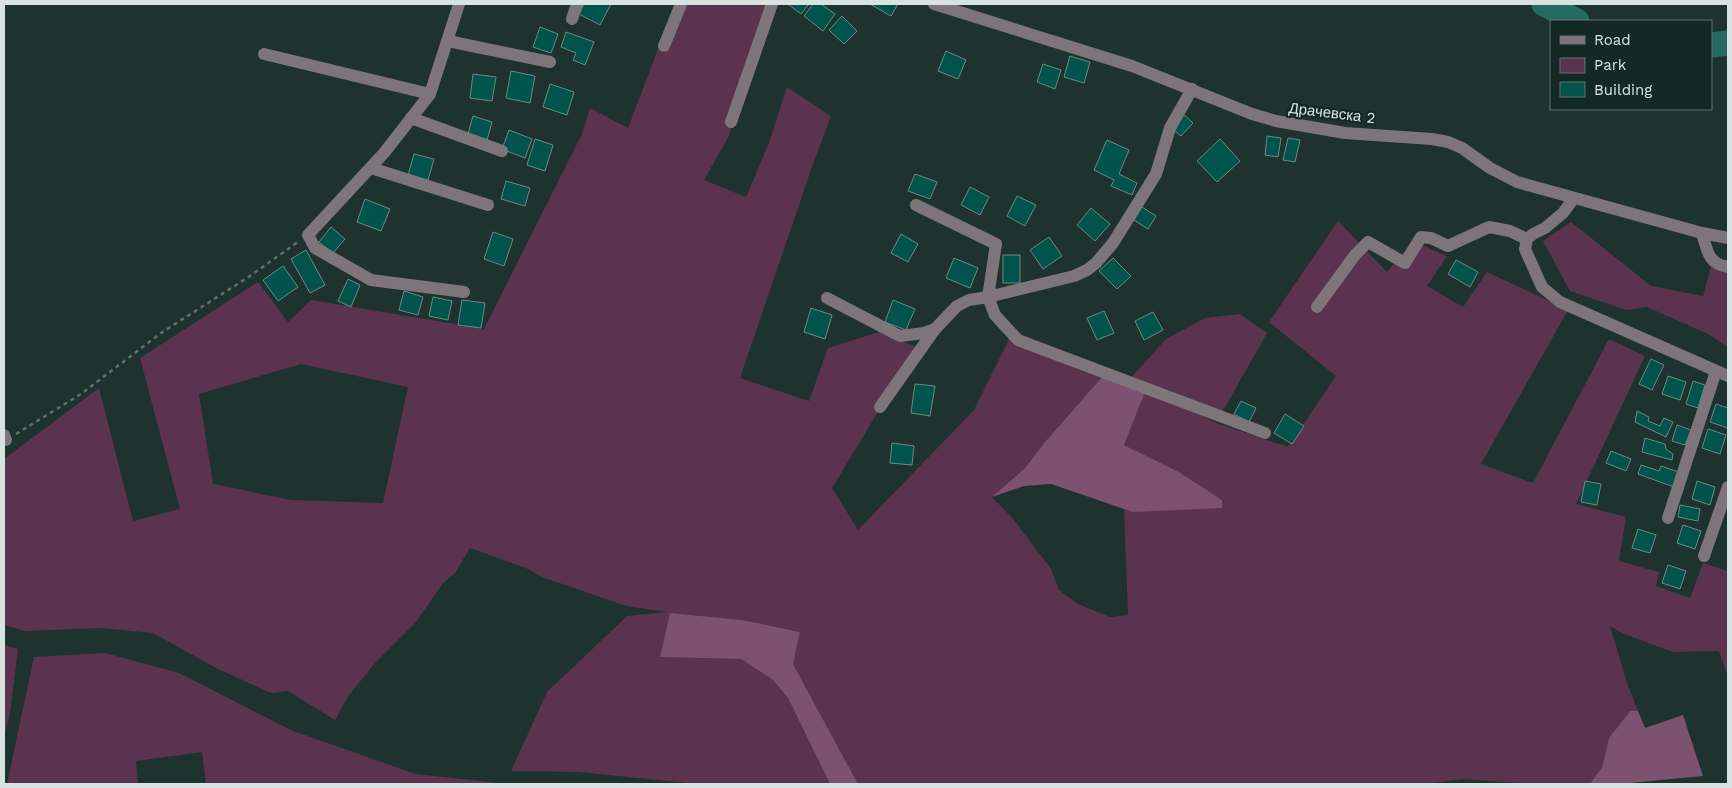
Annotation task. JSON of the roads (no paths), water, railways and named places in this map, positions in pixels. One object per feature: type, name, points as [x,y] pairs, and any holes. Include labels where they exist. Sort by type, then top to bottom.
[{"type":"street","points":[[459,4],[430,94],[384,154],[308,235],[315,248],[371,280],[464,292]]},
{"type":"street","points":[[572,19],[577,4]]},
{"type":"street","points":[[664,46],[681,4]]},
{"type":"street","points":[[731,122],[772,4]]},
{"type":"street","name":"Драчевска 2","points":[[934,4],[1122,63],[1252,114],[1276,121],[1345,133],[1432,139],[1448,142],[1462,148],[1490,168],[1517,182],[1702,233],[1728,238]]},
{"type":"street","points":[[448,41],[550,62]]},
{"type":"street","points":[[264,54],[430,94]]},
{"type":"street","points":[[880,407],[935,329],[957,306],[969,300],[1074,276],[1096,263],[1113,243],[1156,174],[1170,128],[1192,89]]},
{"type":"street","points":[[412,118],[502,151]]},
{"type":"street","points":[[371,168],[488,205]]},
{"type":"street","points":[[1574,198],[1563,213],[1545,228],[1527,239],[1525,249],[1542,287],[1560,302],[1722,373],[1668,518]]},
{"type":"street","points":[[916,205],[996,244],[988,297],[996,315],[1018,340],[1265,432]]},
{"type":"street","points":[[1317,306],[1368,242],[1406,263],[1422,237],[1431,238],[1448,246],[1489,227],[1510,231],[1527,239]]},
{"type":"street","points":[[1702,233],[1709,257],[1720,266],[1728,267]]},
{"type":"street","points":[[827,298],[900,336],[924,333],[935,329]]},
{"type":"street","points":[[1704,556],[1728,487]]},
{"type":"waterway","points":[[1544,4],[1575,20]]},
{"type":"waterway","points":[[1712,45],[1728,43]]}]
